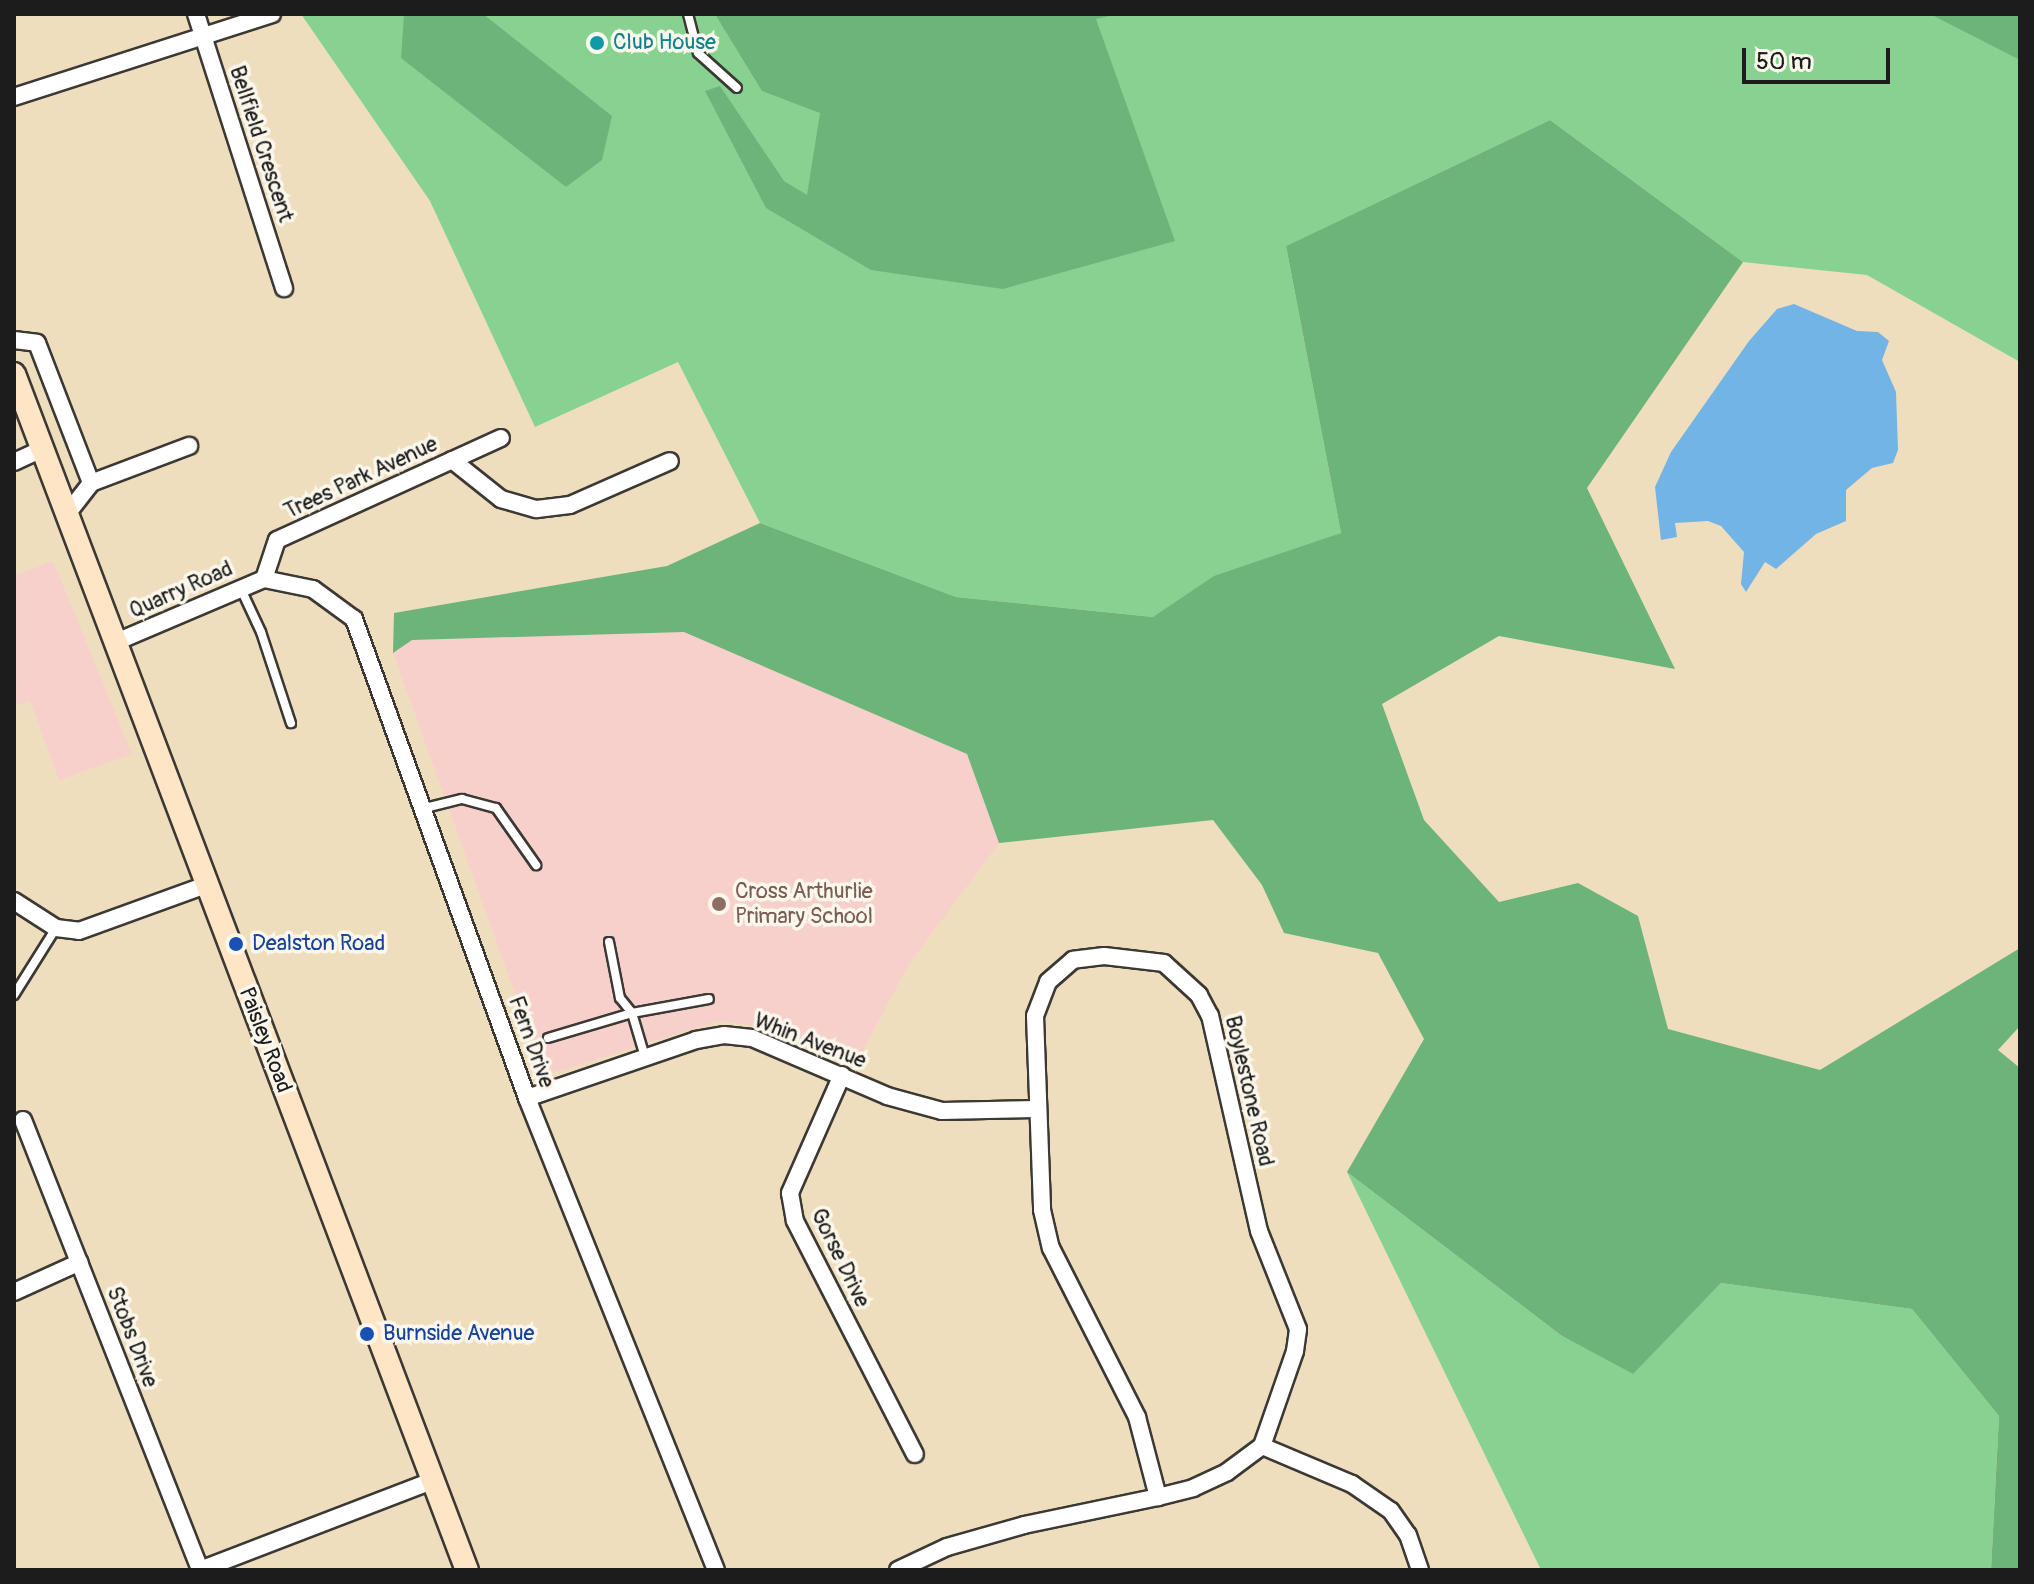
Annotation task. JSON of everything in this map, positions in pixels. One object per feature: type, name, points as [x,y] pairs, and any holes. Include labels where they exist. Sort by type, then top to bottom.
[{"type":"main road","name":"Paisley Road","points":[[14,374],[467,1570]]},
{"type":"street","name":"Bellfield Crescent","points":[[196,14],[284,288]]},
{"type":"street","points":[[14,97],[272,14]]},
{"type":"street","points":[[14,340],[37,343],[91,483]]},
{"type":"street","name":"Trees Park Avenue","points":[[264,579],[277,540],[501,438]]},
{"type":"street","points":[[67,514],[91,483],[189,446]]},
{"type":"street","points":[[14,462],[42,449]]},
{"type":"street","points":[[452,460],[501,499],[537,509],[570,505],[670,461]]},
{"type":"street","name":"Quarry Road","points":[[116,642],[264,579]]},
{"type":"street","name":"Fern Drive","points":[[264,579],[313,589],[354,619],[425,808],[527,1098],[716,1570]]},
{"type":"street","points":[[14,901],[56,928],[79,931],[206,885]]},
{"type":"street","name":"Boylestone Road","points":[[1158,1497],[1137,1417],[1051,1248],[1042,1210],[1035,1109],[1035,1016],[1048,982],[1073,960],[1104,956],[1164,963],[1199,995],[1210,1016],[1259,1231],[1298,1329],[1262,1446]]},
{"type":"street","name":"Whin Avenue","points":[[527,1098],[645,1057],[724,1035],[752,1038],[887,1096],[942,1111],[1035,1109]]},
{"type":"street","name":"Gorse Drive","points":[[842,1075],[790,1193],[795,1221],[915,1454]]},
{"type":"street","name":"Stobs Drive","points":[[23,1120],[200,1570]]},
{"type":"street","points":[[14,1292],[80,1262]]},
{"type":"street","points":[[898,1570],[928,1564],[1024,1525],[1158,1497],[1227,1472],[1262,1446],[1352,1484],[1391,1511],[1408,1535],[1420,1570]]},
{"type":"street","points":[[200,1570],[434,1480]]},
{"type":"lane","points":[[688,14],[698,53],[737,88]]},
{"type":"lane","points":[[240,587],[266,645],[291,723]]},
{"type":"lane","points":[[425,808],[462,799],[496,808],[536,865]]},
{"type":"lane","points":[[14,995],[56,928]]},
{"type":"lane","points":[[609,942],[620,998],[632,1013],[645,1057]]},
{"type":"lane","points":[[548,1038],[632,1013],[709,999]]},
{"type":"shaded area","points":[[53,561],[132,754],[59,780],[30,701],[14,706],[14,576]]},
{"type":"shaded area","name":"Cross Arthurlie Primary School","points":[[684,632],[967,754],[999,843],[909,964],[855,1065],[774,1028],[718,1021],[557,1072],[541,1066],[393,653],[412,640]]},
{"type":"green space","points":[[301,14],[2020,14],[2020,362],[1867,275],[1743,262],[1550,120],[1286,246],[1341,533],[1153,617],[956,597],[760,523],[678,362],[535,427],[430,201]]},
{"type":"green space","points":[[404,14],[483,14],[612,116],[602,160],[566,187],[401,58]]},
{"type":"green space","points":[[715,14],[1118,14],[1096,19],[1175,241],[1003,289],[871,270],[766,208],[705,91],[720,86],[784,181],[807,195],[820,113],[762,91]]},
{"type":"green space","points":[[1930,14],[2020,14],[2020,60]]},
{"type":"green space","points":[[1550,120],[1743,262],[1587,488],[1675,669],[1499,636],[1382,704],[1424,820],[1499,902],[1578,883],[1638,916],[1668,1029],[1820,1070],[2020,948],[2020,1026],[1998,1050],[2020,1068],[2020,1570],[1991,1570],[1999,1416],[1912,1309],[1721,1283],[1633,1374],[1562,1336],[1347,1172],[1424,1039],[1378,953],[1284,933],[1262,885],[1213,820],[999,843],[967,754],[684,632],[412,640],[393,653],[394,613],[667,566],[760,523],[956,597],[1153,617],[1214,576],[1341,533],[1286,246]]},
{"type":"green space","points":[[1347,1172],[1562,1336],[1632,1373],[1721,1283],[1912,1309],[1999,1416],[1991,1570],[1541,1570]]},
{"type":"water","points":[[1794,304],[1857,331],[1878,332],[1889,341],[1882,360],[1896,392],[1898,450],[1893,463],[1872,468],[1846,490],[1846,521],[1816,534],[1776,569],[1765,562],[1746,592],[1741,584],[1744,552],[1721,526],[1708,521],[1675,523],[1677,537],[1661,540],[1655,487],[1671,452],[1749,341],[1777,309]]},
{"type":"place","name":"Club House","points":[[597,43]]},
{"type":"place","name":"Cross Arthurlie Primary School","points":[[719,904]]},
{"type":"place","name":"Dealston Road","points":[[236,944]]},
{"type":"place","name":"Burnside Avenue","points":[[367,1334]]}]
